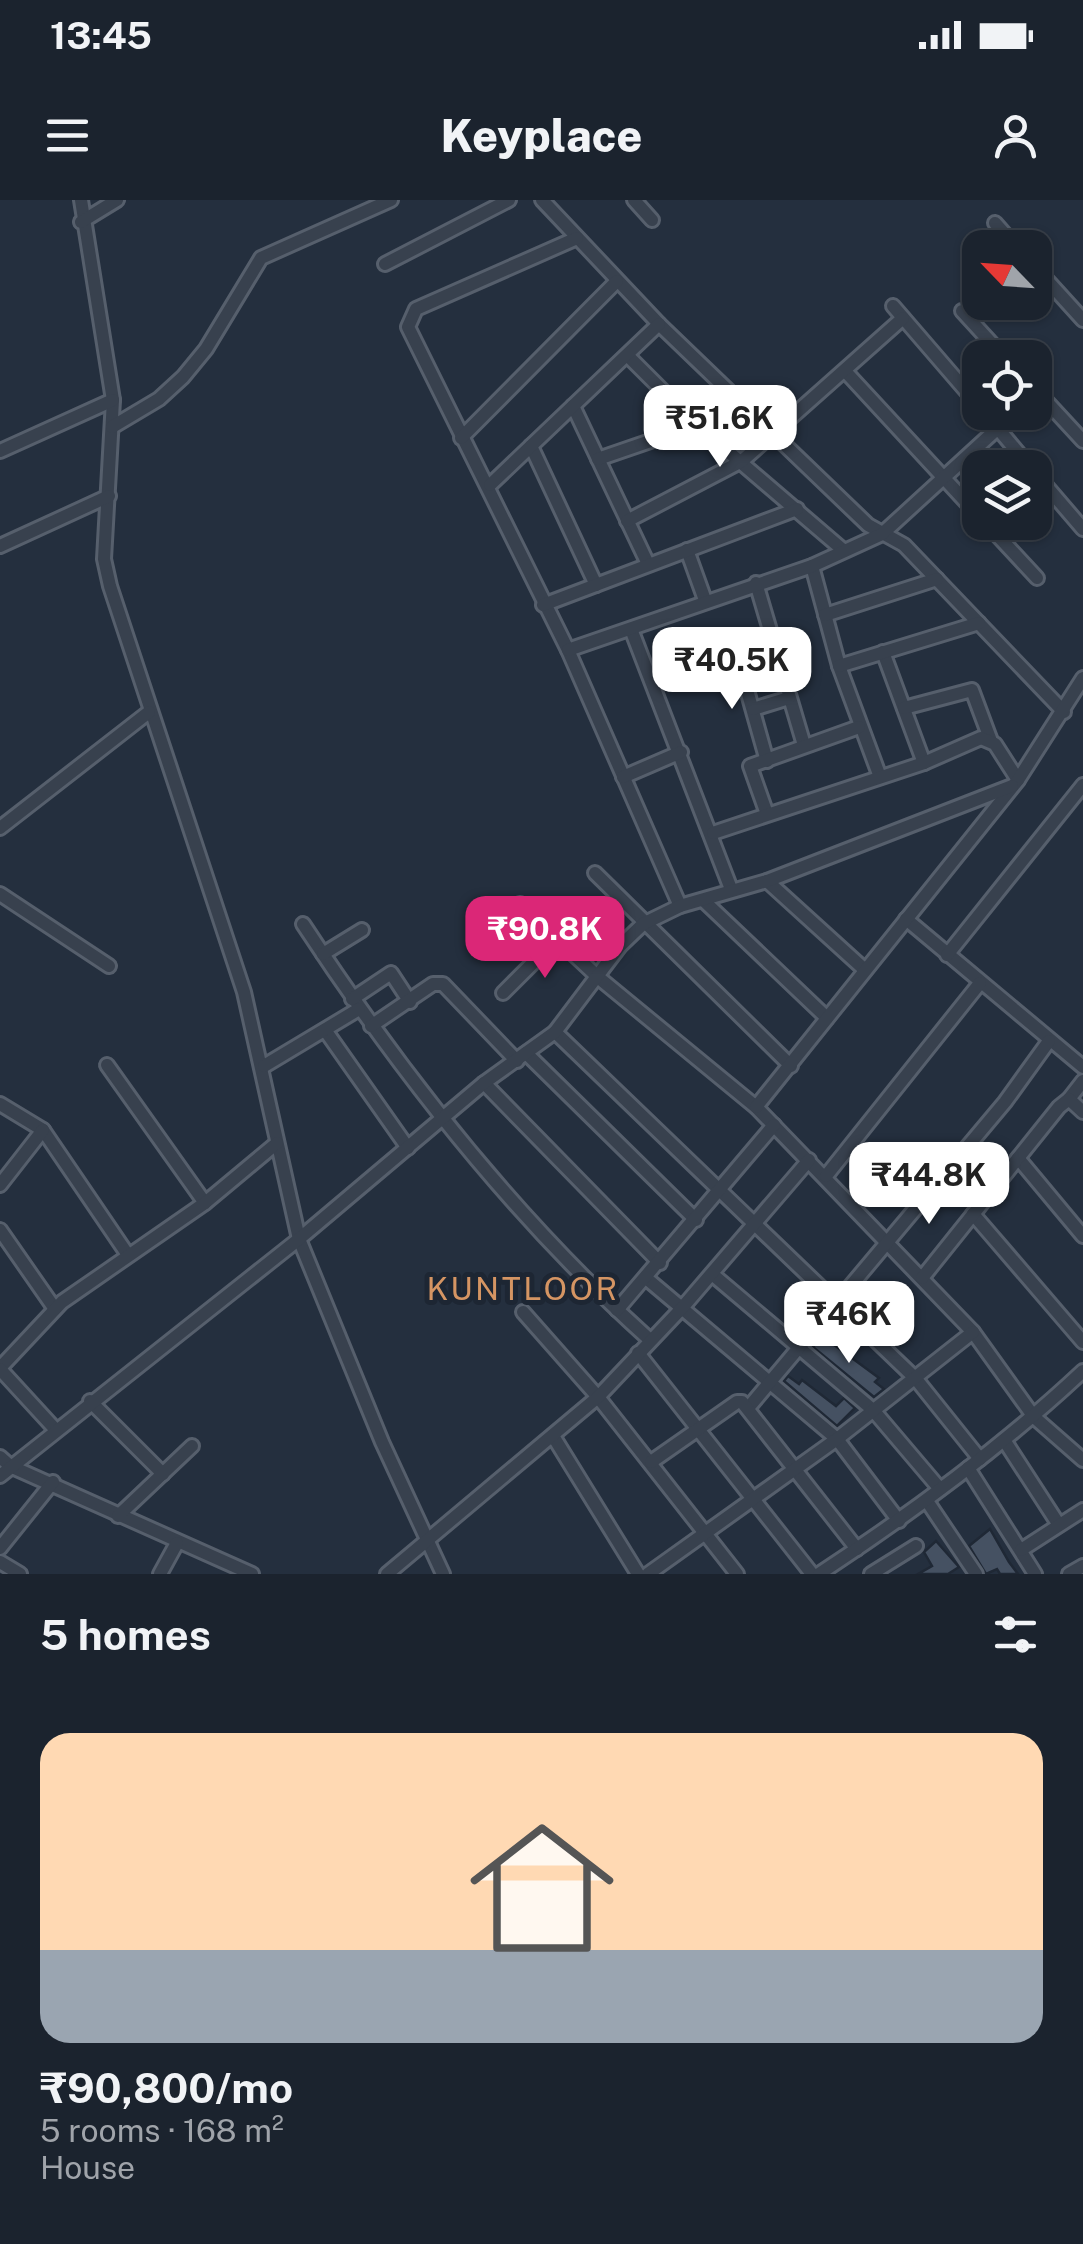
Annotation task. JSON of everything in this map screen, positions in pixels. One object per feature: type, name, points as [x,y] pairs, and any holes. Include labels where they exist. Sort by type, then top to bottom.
[{"type":"street","points":[[81,200],[81,222],[112,400],[104,560],[149,712],[244,992],[264,1066],[299,1239],[325,1310],[443,1574]]},
{"type":"street","points":[[81,222],[117,200]]},
{"type":"street","points":[[112,427],[159,399],[183,377],[206,349],[260,258],[391,200]]},
{"type":"street","points":[[385,264],[509,200]]},
{"type":"street","points":[[542,200],[659,324],[774,436],[882,534],[904,545],[1064,712]]},
{"type":"street","points":[[634,200],[652,220]]},
{"type":"street","points":[[995,223],[1001,230]]},
{"type":"street","points":[[577,238],[411,314],[408,327],[461,438],[490,485],[568,650],[680,906]]},
{"type":"street","points":[[461,438],[617,281]]},
{"type":"street","points":[[1052,286],[1083,320]]},
{"type":"street","points":[[892,306],[962,387]]},
{"type":"street","points":[[627,520],[742,461],[903,318]]},
{"type":"street","points":[[970,320],[989,340]]},
{"type":"street","points":[[490,485],[659,324]]},
{"type":"street","points":[[628,356],[698,425],[843,550]]},
{"type":"street","points":[[845,371],[962,497]]},
{"type":"street","points":[[0,452],[112,400]]},
{"type":"street","points":[[573,406],[648,564]]},
{"type":"street","points":[[1052,408],[1083,441]]},
{"type":"street","points":[[598,459],[698,425]]},
{"type":"street","points":[[568,650],[756,582],[812,566],[882,534],[996,430]]},
{"type":"street","points":[[1000,430],[1016,450]]},
{"type":"street","points":[[530,446],[596,584]]},
{"type":"street","points":[[1052,493],[1083,530]]},
{"type":"street","points":[[0,546],[109,496]]},
{"type":"street","points":[[544,605],[798,509]]},
{"type":"street","points":[[1002,540],[1037,578]]},
{"type":"street","points":[[687,550],[705,600]]},
{"type":"street","points":[[812,566],[839,666],[880,778]]},
{"type":"street","points":[[825,616],[937,578]]},
{"type":"street","points":[[756,582],[804,745]]},
{"type":"street","points":[[839,666],[979,623]]},
{"type":"street","points":[[630,630],[713,833],[731,888]]},
{"type":"street","points":[[651,678],[774,639]]},
{"type":"street","points":[[736,651],[768,761]]},
{"type":"street","points":[[883,652],[924,763]]},
{"type":"street","points":[[756,1107],[1015,783],[1082,684]]},
{"type":"street","points":[[904,708],[972,690],[1015,783]]},
{"type":"street","points":[[753,709],[790,698]]},
{"type":"street","points":[[0,828],[149,712]]},
{"type":"street","points":[[767,814],[749,770],[804,745],[860,727]]},
{"type":"street","points":[[713,833],[924,763],[981,738],[992,740]]},
{"type":"street","points":[[624,777],[680,752]]},
{"type":"street","points":[[3,1466],[299,1239],[484,1084],[555,1032],[620,946],[643,924],[731,888],[767,882],[1015,783]]},
{"type":"street","points":[[947,955],[1083,785]]},
{"type":"street","points":[[595,873],[790,1066]]},
{"type":"street","points":[[767,882],[866,970]]},
{"type":"street","points":[[0,894],[109,966]]},
{"type":"street","points":[[703,900],[827,1018]]},
{"type":"street","points":[[520,904],[599,978],[756,1107],[826,1176],[973,1332],[1034,1417],[1083,1460]]},
{"type":"street","points":[[906,919],[1083,1068]]},
{"type":"street","points":[[303,924],[371,1026],[442,1121],[617,1310],[650,1340]]},
{"type":"street","points":[[323,954],[362,930]]},
{"type":"street","points":[[504,993],[556,938]]},
{"type":"street","points":[[264,1066],[325,1030],[392,973],[410,1002]]},
{"type":"street","points":[[826,1176],[980,982]]},
{"type":"street","points":[[371,1026],[432,984],[443,984],[696,1220]]},
{"type":"street","points":[[325,1030],[408,1148]]},
{"type":"street","points":[[555,1032],[916,1379],[980,1458]]},
{"type":"street","points":[[748,1406],[1005,1102],[1049,1041]]},
{"type":"street","points":[[107,1066],[205,1203]]},
{"type":"street","points":[[922,1278],[1083,1081]]},
{"type":"street","points":[[484,1084],[660,1263]]},
{"type":"street","points":[[1069,1100],[1083,1112]]},
{"type":"street","points":[[0,1104],[43,1130],[128,1255]]},
{"type":"street","points":[[617,1310],[774,1125]]},
{"type":"street","points":[[0,1184],[43,1130]]},
{"type":"street","points":[[56,1429],[0,1368],[54,1310],[205,1203],[277,1143]]},
{"type":"street","points":[[1018,1158],[1083,1236]]},
{"type":"street","points":[[387,1574],[598,1397],[682,1308],[809,1160]]},
{"type":"street","points":[[973,1214],[1083,1342]]},
{"type":"street","points":[[0,1230],[54,1310]]},
{"type":"street","points":[[712,1274],[874,1410],[940,1490]]},
{"type":"street","points":[[646,1278],[836,1439],[899,1521]]},
{"type":"street","points":[[523,1312],[598,1397],[737,1574]]},
{"type":"street","points":[[648,1574],[836,1439],[973,1332]]},
{"type":"street","points":[[638,1353],[816,1574],[926,1501],[1034,1417],[1083,1371]]},
{"type":"street","points":[[90,1401],[162,1474]]},
{"type":"street","points":[[651,1462],[736,1402],[748,1406],[857,1549]]},
{"type":"street","points":[[553,1436],[638,1574]]},
{"type":"street","points":[[1004,1440],[1058,1525]]},
{"type":"street","points":[[118,1516],[192,1446]]},
{"type":"street","points":[[3,1466],[53,1482],[177,1544],[252,1574]]},
{"type":"street","points":[[968,1468],[1036,1574]]},
{"type":"street","points":[[0,1548],[53,1482]]},
{"type":"street","points":[[926,1501],[972,1572]]},
{"type":"street","points":[[1021,1550],[1083,1510]]},
{"type":"street","points":[[160,1574],[177,1544]]},
{"type":"street","points":[[871,1574],[916,1546]]},
{"type":"street","points":[[670,1558],[680,1574]]},
{"type":"street","points":[[0,1562],[20,1574]]},
{"type":"street","points":[[1069,1574],[1083,1566]]},
{"type":"building","points":[[822,1336],[879,1378],[875,1382],[884,1389],[874,1397],[813,1347]]},
{"type":"building","points":[[788,1376],[799,1384],[802,1380],[836,1406],[844,1398],[855,1408],[837,1426],[784,1381]]},
{"type":"building","points":[[990,1529],[1018,1574],[1000,1574],[997,1569],[986,1574],[969,1546]]},
{"type":"building","points":[[936,1541],[959,1567],[948,1574],[918,1574],[932,1566],[924,1552]]},
{"type":"district","name":"KUNTLOOR","points":[[523,1289]]}]
